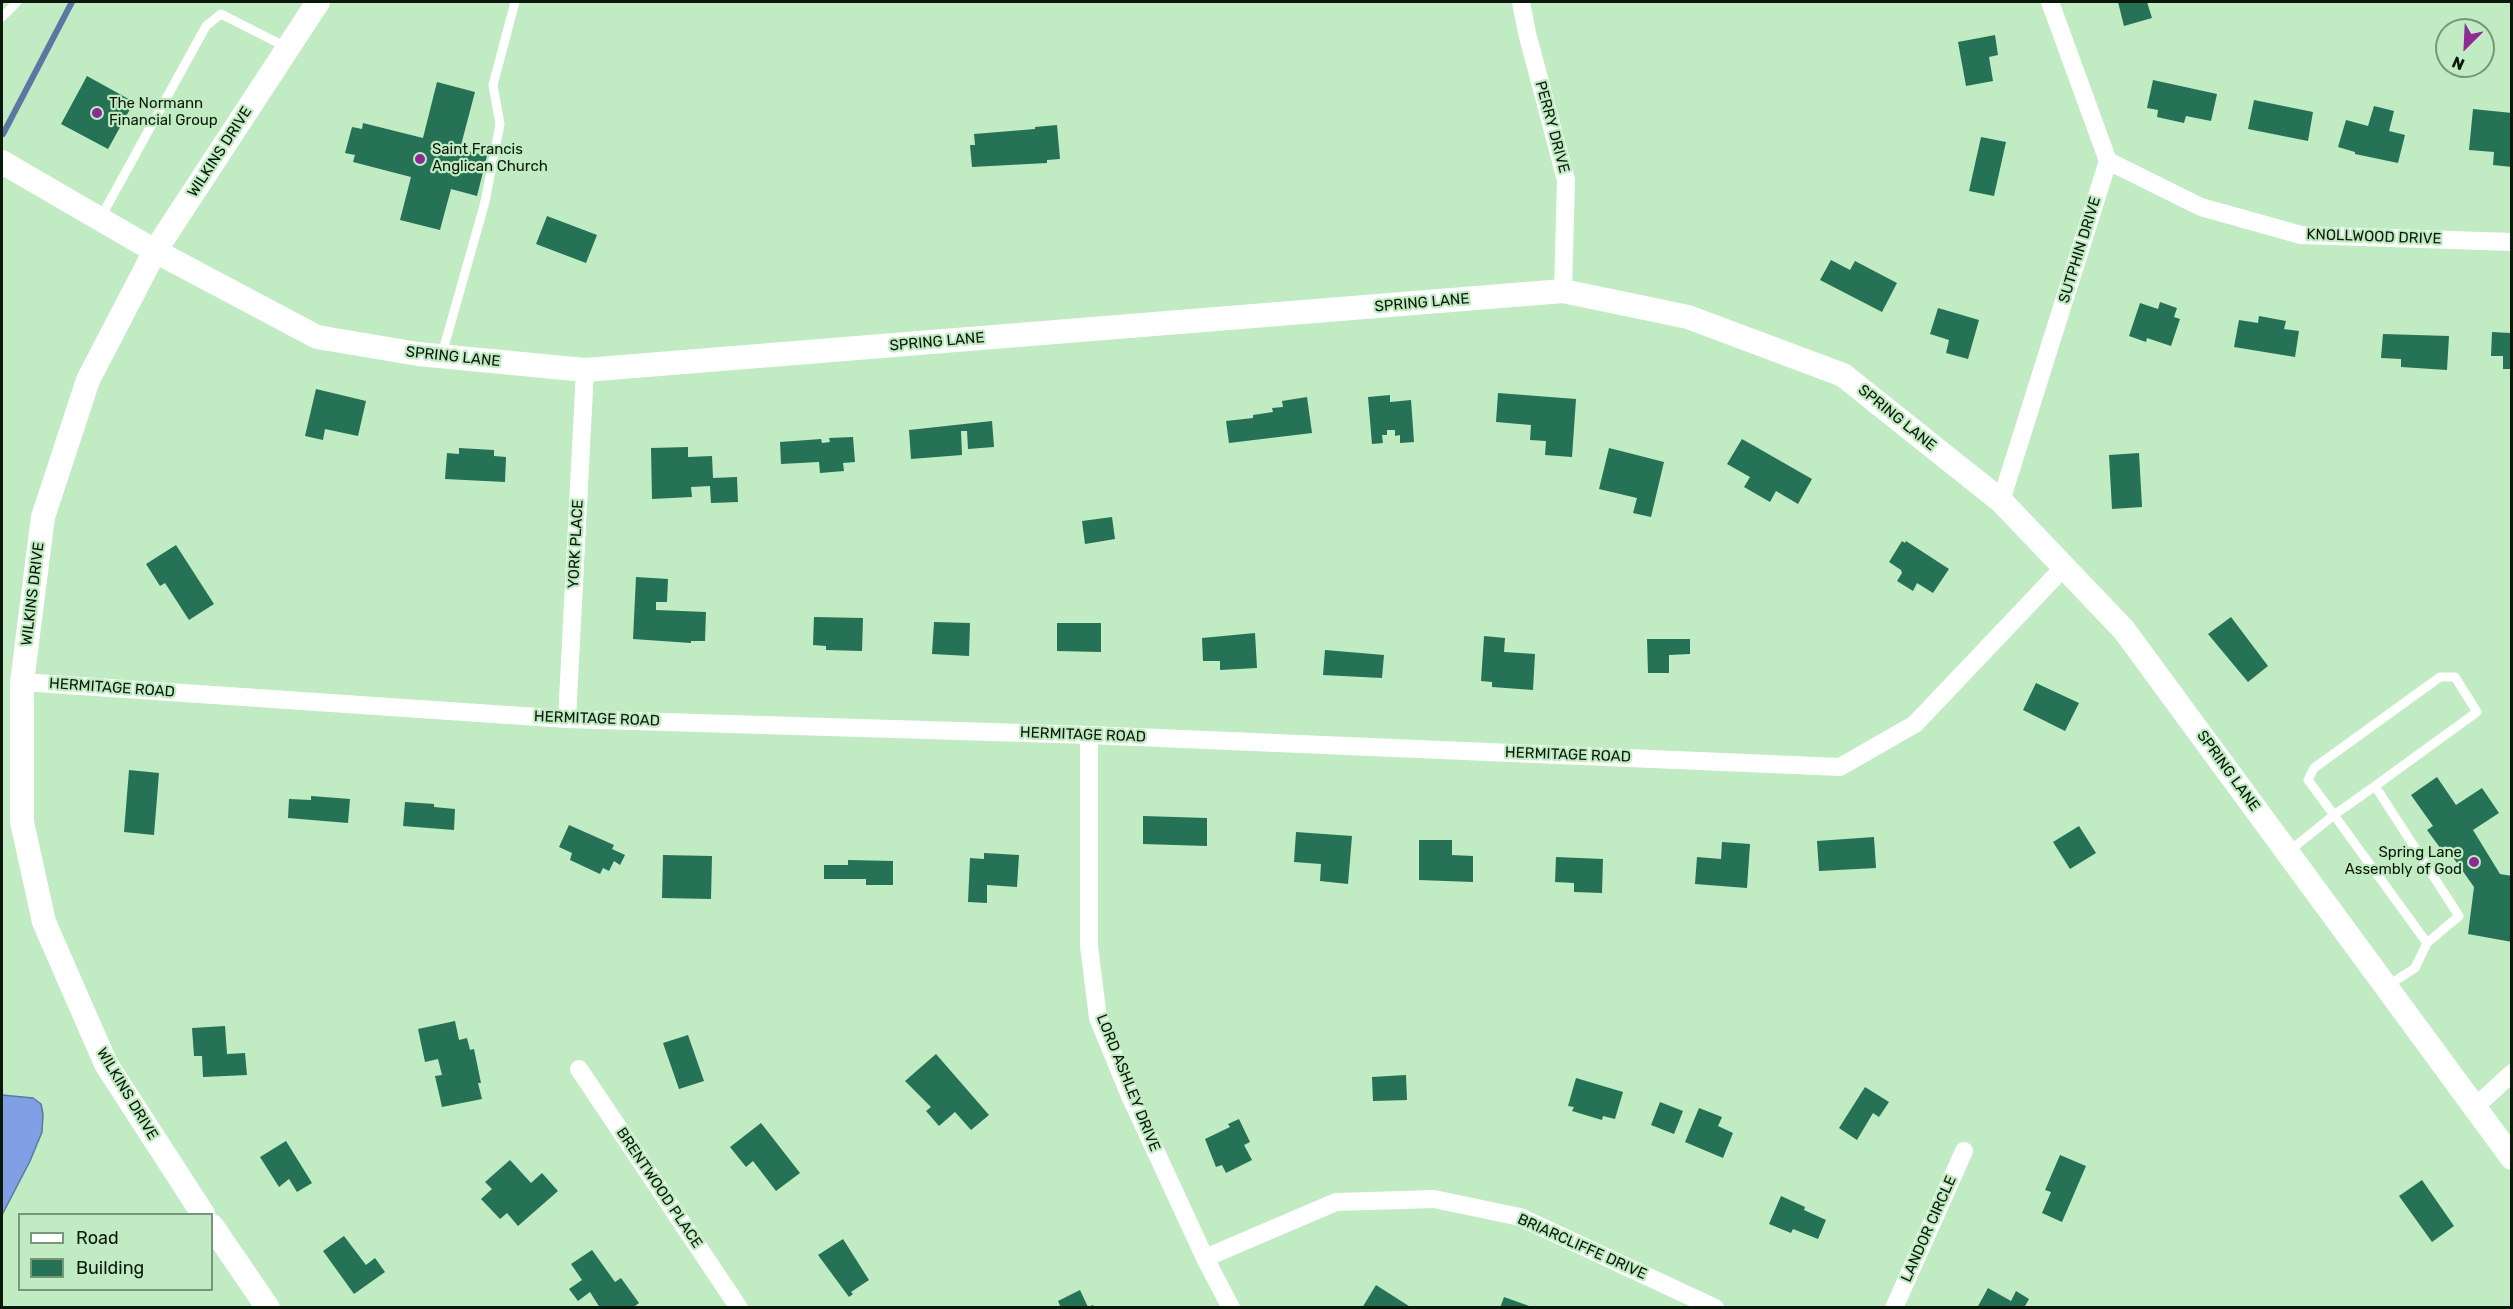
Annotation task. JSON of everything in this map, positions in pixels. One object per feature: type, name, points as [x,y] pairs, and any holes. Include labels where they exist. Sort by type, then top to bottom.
[{"type":"street","name":"WILKINS DRIVE","points":[[202,1213],[106,1064],[44,922],[22,822],[22,682],[43,517],[88,380],[155,251],[318,2]]},
{"type":"street","name":"PERRY DRIVE","points":[[1521,2],[1566,180],[1563,291]]},
{"type":"street","points":[[2050,2],[2108,161]]},
{"type":"street","name":"KNOLLWOOD DRIVE","points":[[2108,161],[2201,207],[2301,235],[2511,242]]},
{"type":"street","name":"SUTPHIN DRIVE","points":[[2001,501],[2108,161]]},
{"type":"street","name":"SPRING LANE","points":[[2,162],[155,251],[317,337],[442,356],[585,370],[1563,291],[1688,317],[1843,375],[2001,501],[2124,630],[2511,1158]]},
{"type":"street","name":"YORK PLACE","points":[[567,719],[585,370]]},
{"type":"street","name":"HERMITAGE ROAD","points":[[22,682],[567,719],[1089,735],[1840,766],[1915,724],[2065,566]]},
{"type":"street","name":"LORD ASHLEY DRIVE","points":[[1089,735],[1089,946],[1098,1018],[1130,1096],[1205,1258],[1231,1308]]},
{"type":"street","name":"BRENTWOOD PLACE","points":[[579,1070],[739,1308]]},
{"type":"street","points":[[2474,1108],[2511,1073]]},
{"type":"street","name":"LANDOR CIRCLE","points":[[1894,1308],[1964,1151]]},
{"type":"street","name":"BRIARCLIFFE DRIVE","points":[[1205,1258],[1336,1202],[1434,1199],[1520,1217],[1715,1308]]},
{"type":"street","points":[[213,1227],[268,1308]]},
{"type":"lane","points":[[2,17],[17,2]]},
{"type":"lane","points":[[442,356],[485,202],[500,124],[493,86],[516,2]]},
{"type":"lane","points":[[100,219],[206,26],[222,14],[287,48]]},
{"type":"lane","points":[[2288,852],[2334,815],[2477,712],[2455,677],[2440,677],[2314,768],[2308,780],[2334,815],[2427,943]]},
{"type":"lane","points":[[2375,786],[2459,916],[2427,943],[2415,968],[2386,987]]},
{"type":"water","points":[[2,1095],[33,1098],[41,1104],[43,1114],[42,1132],[2,1215]]},
{"type":"building","points":[[2118,2],[2147,2],[2152,18],[2124,26]]},
{"type":"building","points":[[1995,35],[1998,55],[1989,57],[1993,81],[1966,86],[1958,42]]},
{"type":"building","name":"The Normann Financial Group","points":[[87,76],[134,102],[108,149],[61,124]]},
{"type":"building","points":[[2153,80],[2217,94],[2211,121],[2186,116],[2184,123],[2157,117],[2158,110],[2147,108]]},
{"type":"building","name":"Saint Francis Anglican Church","points":[[437,82],[475,92],[460,149],[487,156],[477,196],[451,189],[440,230],[400,220],[411,177],[353,162],[355,155],[345,153],[352,127],[362,129],[363,123],[423,138]]},
{"type":"building","points":[[2254,100],[2313,112],[2308,141],[2248,129]]},
{"type":"building","points":[[2374,106],[2394,111],[2389,131],[2405,135],[2398,163],[2355,154],[2355,152],[2338,147],[2346,120],[2368,126]]},
{"type":"building","points":[[2473,109],[2512,113],[2512,167],[2493,165],[2494,152],[2469,150]]},
{"type":"building","points":[[1057,125],[1060,159],[1047,160],[1047,163],[972,167],[970,145],[975,145],[974,134]]},
{"type":"building","points":[[1981,137],[2006,142],[1994,196],[1969,191]]},
{"type":"building","points":[[547,216],[597,235],[586,263],[536,244]]},
{"type":"building","points":[[1831,260],[1850,270],[1855,261],[1897,283],[1882,312],[1820,280]]},
{"type":"building","points":[[2160,302],[2177,308],[2174,317],[2180,319],[2171,346],[2147,338],[2146,342],[2129,336],[2140,303],[2158,309]]},
{"type":"building","points":[[1938,308],[1979,320],[1968,359],[1946,353],[1949,340],[1930,334]]},
{"type":"building","points":[[2259,316],[2286,321],[2284,329],[2299,331],[2295,357],[2234,347],[2239,320],[2258,323]]},
{"type":"building","points":[[2492,332],[2510,333],[2512,369],[2503,369],[2503,356],[2491,356]]},
{"type":"building","points":[[2383,334],[2449,336],[2447,370],[2401,367],[2401,359],[2381,358]]},
{"type":"building","points":[[316,389],[366,401],[358,436],[325,429],[323,440],[305,436]]},
{"type":"building","points":[[1498,393],[1576,399],[1572,457],[1545,455],[1546,441],[1530,440],[1531,425],[1496,422]]},
{"type":"building","points":[[1390,395],[1390,402],[1411,400],[1414,442],[1400,443],[1400,435],[1395,436],[1395,430],[1387,430],[1387,435],[1382,435],[1383,443],[1372,444],[1368,397]]},
{"type":"building","points":[[1307,397],[1312,433],[1229,443],[1226,421],[1253,418],[1253,415],[1273,412],[1272,408],[1283,407],[1282,401]]},
{"type":"building","points":[[992,421],[994,447],[968,449],[967,431],[961,431],[962,455],[911,459],[909,430]]},
{"type":"building","points":[[853,437],[855,462],[843,463],[844,471],[820,473],[819,462],[781,464],[780,442],[821,439],[822,443],[830,442],[829,438]]},
{"type":"building","points":[[1742,439],[1812,479],[1798,504],[1776,491],[1770,502],[1744,487],[1750,477],[1727,464]]},
{"type":"building","points":[[688,447],[688,457],[712,456],[713,478],[737,477],[738,502],[711,503],[710,486],[691,487],[692,497],[652,499],[651,448]]},
{"type":"building","points":[[459,448],[494,450],[494,456],[506,457],[505,482],[445,479],[447,453],[459,454]]},
{"type":"building","points":[[1609,448],[1664,462],[1651,517],[1633,513],[1637,498],[1599,489]]},
{"type":"building","points":[[2139,453],[2142,507],[2112,509],[2109,455]]},
{"type":"building","points":[[1112,517],[1115,539],[1085,544],[1082,521]]},
{"type":"building","points":[[1902,541],[1905,543],[1906,541],[1949,569],[1933,593],[1917,583],[1913,591],[1897,581],[1902,573],[1901,570],[1889,562]]},
{"type":"building","points":[[176,545],[214,604],[189,620],[165,583],[160,586],[146,564]]},
{"type":"building","points":[[636,577],[668,579],[667,602],[656,602],[656,610],[706,612],[705,641],[691,641],[691,643],[633,639]]},
{"type":"building","points":[[814,617],[863,618],[862,651],[826,650],[826,646],[813,645]]},
{"type":"building","points":[[2231,617],[2268,666],[2248,682],[2208,634]]},
{"type":"building","points":[[934,622],[970,623],[969,656],[932,654]]},
{"type":"building","points":[[1057,623],[1101,623],[1101,652],[1057,651]]},
{"type":"building","points":[[1255,633],[1257,668],[1220,670],[1220,661],[1203,661],[1202,638]]},
{"type":"building","points":[[1484,636],[1505,638],[1504,652],[1535,654],[1533,690],[1492,687],[1492,682],[1481,681]]},
{"type":"building","points":[[1647,639],[1690,639],[1690,654],[1669,655],[1669,673],[1648,673]]},
{"type":"building","points":[[1325,650],[1384,655],[1382,678],[1323,675]]},
{"type":"building","points":[[2036,683],[2079,703],[2065,731],[2023,710]]},
{"type":"building","points":[[129,770],[159,773],[154,835],[124,832]]},
{"type":"building","name":"Spring Lane Assembly of God","points":[[2437,777],[2456,805],[2482,788],[2499,813],[2473,830],[2500,874],[2512,876],[2512,942],[2468,934],[2474,887],[2445,846],[2441,849],[2427,830],[2433,826],[2411,795]]},
{"type":"building","points":[[311,796],[350,799],[348,823],[288,818],[289,799],[311,800]]},
{"type":"building","points":[[405,802],[434,804],[434,807],[455,809],[454,830],[403,826]]},
{"type":"building","points":[[1143,816],[1207,818],[1207,846],[1143,844]]},
{"type":"building","points":[[569,825],[614,845],[612,849],[625,855],[620,865],[614,861],[609,871],[603,868],[600,874],[570,860],[572,853],[559,847]]},
{"type":"building","points":[[2079,826],[2096,853],[2070,869],[2053,842]]},
{"type":"building","points":[[1296,832],[1352,836],[1348,884],[1320,881],[1321,864],[1294,862]]},
{"type":"building","points":[[1874,837],[1876,868],[1819,871],[1817,841]]},
{"type":"building","points":[[1419,840],[1452,840],[1452,855],[1473,856],[1473,882],[1419,880]]},
{"type":"building","points":[[1722,842],[1750,844],[1747,888],[1695,884],[1697,857],[1721,859]]},
{"type":"building","points":[[984,853],[1019,855],[1017,887],[987,885],[987,903],[968,902],[970,858],[984,859]]},
{"type":"building","points":[[663,855],[712,856],[711,899],[662,898]]},
{"type":"building","points":[[1556,857],[1603,859],[1602,893],[1574,892],[1574,883],[1555,882]]},
{"type":"building","points":[[848,860],[893,861],[893,885],[866,885],[866,879],[824,879],[824,865],[848,865]]},
{"type":"building","points":[[455,1021],[459,1040],[467,1038],[470,1050],[474,1049],[482,1099],[442,1107],[435,1076],[442,1075],[438,1059],[425,1062],[418,1029]]},
{"type":"building","points":[[225,1026],[227,1054],[245,1053],[247,1075],[203,1077],[202,1056],[194,1056],[192,1028]]},
{"type":"building","points":[[688,1035],[704,1081],[679,1089],[663,1043]]},
{"type":"building","points":[[936,1054],[989,1115],[971,1130],[955,1112],[939,1126],[926,1111],[931,1107],[905,1081]]},
{"type":"building","points":[[1406,1075],[1407,1100],[1373,1101],[1372,1077]]},
{"type":"building","points":[[1576,1078],[1623,1092],[1615,1119],[1603,1116],[1602,1120],[1572,1111],[1574,1107],[1568,1106]]},
{"type":"building","points":[[1865,1087],[1889,1102],[1879,1117],[1873,1113],[1857,1140],[1839,1128]]},
{"type":"building","points":[[1660,1102],[1683,1111],[1674,1134],[1651,1125]]},
{"type":"building","points":[[1699,1108],[1722,1117],[1718,1126],[1733,1133],[1723,1158],[1685,1142]]},
{"type":"building","points":[[1239,1119],[1250,1142],[1244,1145],[1252,1160],[1226,1173],[1222,1165],[1216,1167],[1205,1139],[1230,1127],[1228,1124]]},
{"type":"building","points":[[761,1123],[800,1173],[776,1191],[753,1161],[746,1167],[730,1147]]},
{"type":"building","points":[[286,1141],[312,1183],[297,1192],[289,1179],[279,1187],[260,1157]]},
{"type":"building","points":[[2060,1155],[2086,1166],[2062,1222],[2042,1213],[2051,1192],[2045,1190]]},
{"type":"building","points":[[510,1160],[531,1183],[542,1173],[558,1191],[518,1226],[507,1213],[500,1219],[481,1199],[492,1189],[485,1182]]},
{"type":"building","points":[[2422,1180],[2454,1226],[2432,1242],[2399,1196]]},
{"type":"building","points":[[1781,1196],[1826,1220],[1818,1239],[1793,1229],[1791,1233],[1769,1224]]},
{"type":"building","points":[[344,1236],[366,1265],[375,1258],[385,1272],[354,1294],[323,1251]]},
{"type":"building","points":[[843,1239],[869,1280],[851,1292],[853,1294],[849,1297],[818,1255]]},
{"type":"building","points":[[592,1250],[615,1282],[621,1278],[639,1303],[632,1308],[600,1308],[590,1292],[578,1301],[569,1289],[582,1280],[571,1264]]},
{"type":"building","points":[[1376,1285],[1412,1308],[1362,1308]]},
{"type":"building","points":[[1988,1288],[2011,1301],[2016,1291],[2029,1299],[2024,1308],[1977,1308]]},
{"type":"building","points":[[1080,1290],[1088,1307],[1093,1305],[1094,1308],[1061,1308],[1058,1301]]},
{"type":"building","points":[[1504,1297],[1532,1307],[1532,1308],[1500,1308]]},
{"type":"waterway","points":[[3,134],[72,2]]},
{"type":"place","name":"The Normann Financial Group","points":[[97,113]]},
{"type":"place","name":"Saint Francis Anglican Church","points":[[420,159]]},
{"type":"place","name":"Spring Lane Assembly of God","points":[[2474,862]]}]
